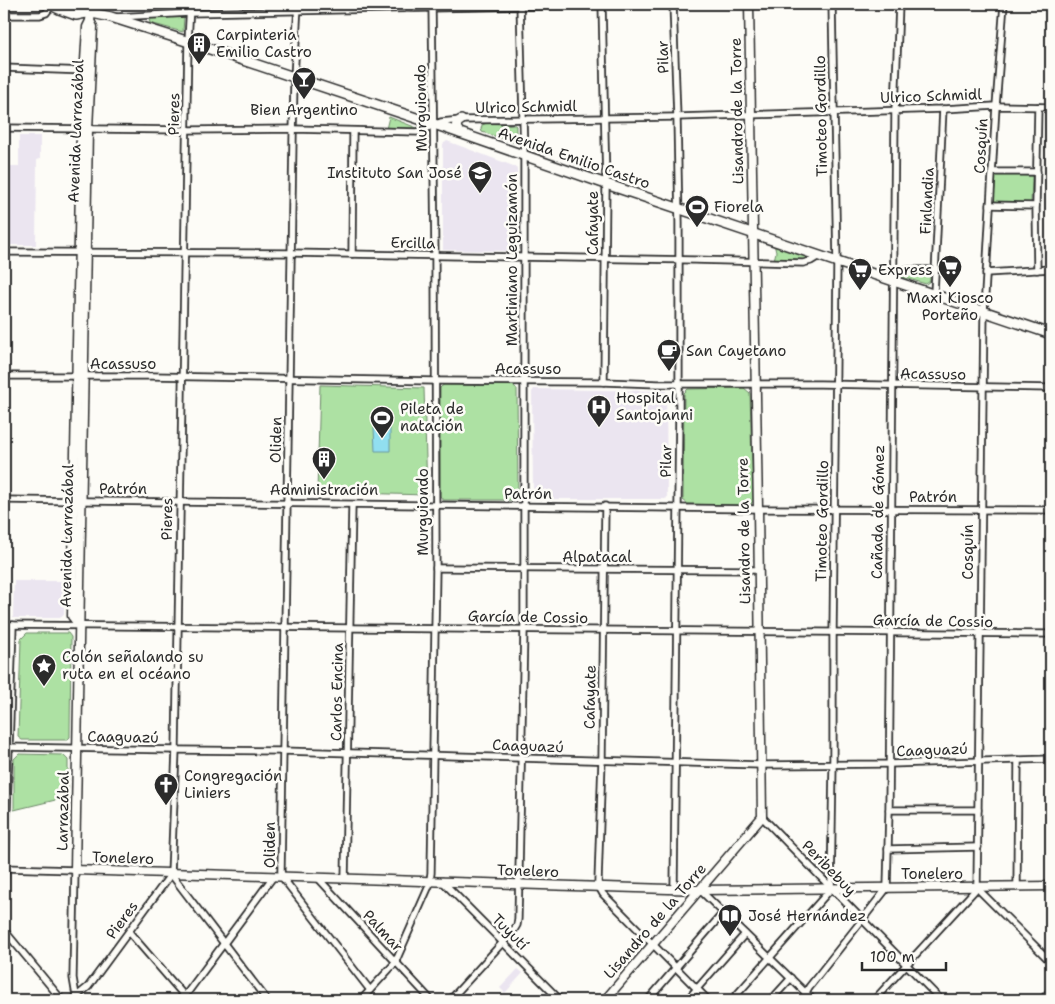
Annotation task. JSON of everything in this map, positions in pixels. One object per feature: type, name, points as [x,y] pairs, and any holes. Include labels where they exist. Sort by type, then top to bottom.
[{"type":"main road","name":"Avenida Emilio Castro","points":[[52,4],[76,15],[86,10],[188,42],[1051,334]]},
{"type":"main road","points":[[67,4],[86,10]]},
{"type":"main road","points":[[460,133],[456,126],[461,120]]},
{"type":"street","points":[[4,15],[40,16],[46,13],[52,4]]},
{"type":"street","name":"Pieres","points":[[74,998],[88,987],[171,874],[176,750],[190,4]]},
{"type":"street","name":"Oliden","points":[[282,877],[294,78],[298,4]]},
{"type":"street","name":"Martiniano Leguizamón","points":[[450,1000],[502,943],[517,925],[518,919],[524,629],[525,258],[520,4]]},
{"type":"street","name":"Cafayate","points":[[602,4],[606,184],[604,382]]},
{"type":"street","points":[[111,17],[433,6],[624,4]]},
{"type":"street","name":"Pilar","points":[[673,4],[679,208],[674,889]]},
{"type":"street","name":"Lisandro de la Torre","points":[[605,1000],[762,818],[748,4]]},
{"type":"street","name":"Timoteo Gordillo","points":[[831,889],[837,262],[832,4]]},
{"type":"street","name":"Cañada de Gómez","points":[[887,888],[895,110],[899,4]]},
{"type":"street","name":"Cosquín","points":[[977,888],[984,311],[1004,4]]},
{"type":"street","name":"Murguiondo","points":[[361,1000],[396,962],[430,881],[436,628],[433,6]]},
{"type":"street","name":"Avenida Larrazábal","points":[[79,625],[78,501],[87,71],[86,10]]},
{"type":"street","points":[[4,68],[87,71]]},
{"type":"street","name":"Ulrico Schmidl","points":[[4,128],[294,129],[418,132],[441,122],[461,120],[604,119],[996,106],[1051,106]]},
{"type":"street","points":[[1037,270],[1038,107]]},
{"type":"street","name":"Finlandia","points":[[934,294],[943,109]]},
{"type":"street","points":[[352,254],[353,131]]},
{"type":"street","points":[[992,172],[1037,172]]},
{"type":"street","points":[[990,205],[1036,206]]},
{"type":"street","name":"Ercilla","points":[[4,252],[291,253],[803,263],[819,256]]},
{"type":"street","points":[[986,272],[1051,269]]},
{"type":"street","points":[[894,270],[936,270]]},
{"type":"street","name":"Acassuso","points":[[4,376],[1051,388]]},
{"type":"street","name":"Patrón","points":[[4,500],[436,506],[1051,510]]},
{"type":"street","name":"Carlos Encina","points":[[345,879],[352,505]]},
{"type":"street","name":"Cafayate","points":[[599,887],[604,630],[604,506]]},
{"type":"street","name":"Alpatacal","points":[[436,568],[758,570]]},
{"type":"street","name":"García de Cossio","points":[[4,625],[1051,634]]},
{"type":"street","points":[[4,900],[6,747],[13,625]]},
{"type":"street","name":"Larrazábal","points":[[74,998],[79,625]]},
{"type":"street","name":"Caaguazú","points":[[6,747],[283,750],[761,765],[888,764],[1051,759]]},
{"type":"street","points":[[1017,886],[1018,760]]},
{"type":"street","points":[[888,810],[978,810]]},
{"type":"street","name":"Peribebuy","points":[[762,818],[941,1000]]},
{"type":"street","points":[[888,849],[978,847]]},
{"type":"street","name":"Tonelero","points":[[5,868],[700,890],[1051,886]]},
{"type":"street","points":[[171,874],[266,1000]]},
{"type":"street","name":"Oliden","points":[[185,999],[273,877]]},
{"type":"street","points":[[282,877],[370,990]]},
{"type":"street","name":"Palmar","points":[[318,878],[431,1000]]},
{"type":"street","name":"Tuyutí","points":[[442,881],[560,1000]]},
{"type":"street","points":[[599,887],[603,894],[708,1000]]},
{"type":"street","points":[[802,1000],[809,987],[887,888]]},
{"type":"street","points":[[874,1000],[977,888],[1051,962]]},
{"type":"street","points":[[732,1000],[831,889]]},
{"type":"street","points":[[700,890],[814,1000]]},
{"type":"street","points":[[648,1000],[723,913]]},
{"type":"street","points":[[4,930],[62,1000]]},
{"type":"street","points":[[129,932],[185,999]]},
{"type":"street","points":[[687,1000],[745,934]]},
{"type":"street","points":[[771,1000],[791,978]]},
{"type":"street","points":[[1042,1000],[1051,990]]},
{"type":"shaded area","points":[[19,136],[40,136],[40,159],[37,160],[36,245],[4,245],[4,166],[19,166]]},
{"type":"shaded area","name":"Instituto San José","points":[[447,141],[516,167],[517,249],[513,251],[443,250],[443,144]]},
{"type":"shaded area","name":"Hospital Santojanni","points":[[534,389],[666,391],[667,498],[535,499],[533,496],[532,392]]},
{"type":"shaded area","points":[[14,581],[65,581],[64,614],[60,618],[13,618]]},
{"type":"shaded area","points":[[518,969],[523,973],[505,993],[500,988]]},
{"type":"green space","points":[[150,17],[184,17],[183,32],[150,23]]},
{"type":"green space","points":[[389,117],[417,128],[386,129]]},
{"type":"green space","points":[[487,123],[515,125],[516,143],[482,132],[482,125]]},
{"type":"green space","points":[[995,174],[1032,176],[1031,203],[993,202]]},
{"type":"green space","points":[[774,244],[806,257],[806,259],[774,260],[776,252]]},
{"type":"green space","points":[[923,271],[930,277],[930,281],[926,284],[902,277],[901,275],[902,273]]},
{"type":"green space","points":[[320,385],[424,388],[427,495],[317,492]]},
{"type":"green space","points":[[444,385],[512,385],[517,389],[518,496],[513,500],[443,500],[440,496],[440,388]]},
{"type":"green space","points":[[744,388],[750,393],[753,501],[748,506],[688,504],[683,500],[684,393],[688,389]]},
{"type":"green space","points":[[27,633],[68,633],[71,637],[70,737],[67,740],[22,740],[18,737],[21,639]]},
{"type":"green space","points":[[19,754],[63,755],[68,760],[68,797],[14,810],[14,759]]},
{"type":"water","name":"Pileta de natación","points":[[374,428],[390,428],[390,451],[375,451]]},
{"type":"place","name":"Carpinteria Emilio Castro","points":[[199,65]]},
{"type":"place","name":"Bien Argentino","points":[[304,100]]},
{"type":"place","name":"Instituto San José","points":[[480,194]]},
{"type":"place","name":"Fiorela","points":[[697,228]]},
{"type":"place","name":"Maxi Kiosco Porteño","points":[[950,288]]},
{"type":"place","name":"Express","points":[[860,291]]},
{"type":"place","name":"San Cayetano","points":[[669,372]]},
{"type":"place","name":"Hospital Santojanni","points":[[599,428]]},
{"type":"place","name":"Pileta de natación","points":[[382,439]]},
{"type":"place","name":"Administración","points":[[324,480]]},
{"type":"place","name":"Colón señalando su ruta en el océano","points":[[44,687]]},
{"type":"place","name":"Congregación Liniers","points":[[166,806]]},
{"type":"place","name":"José Hernández","points":[[730,937]]}]
